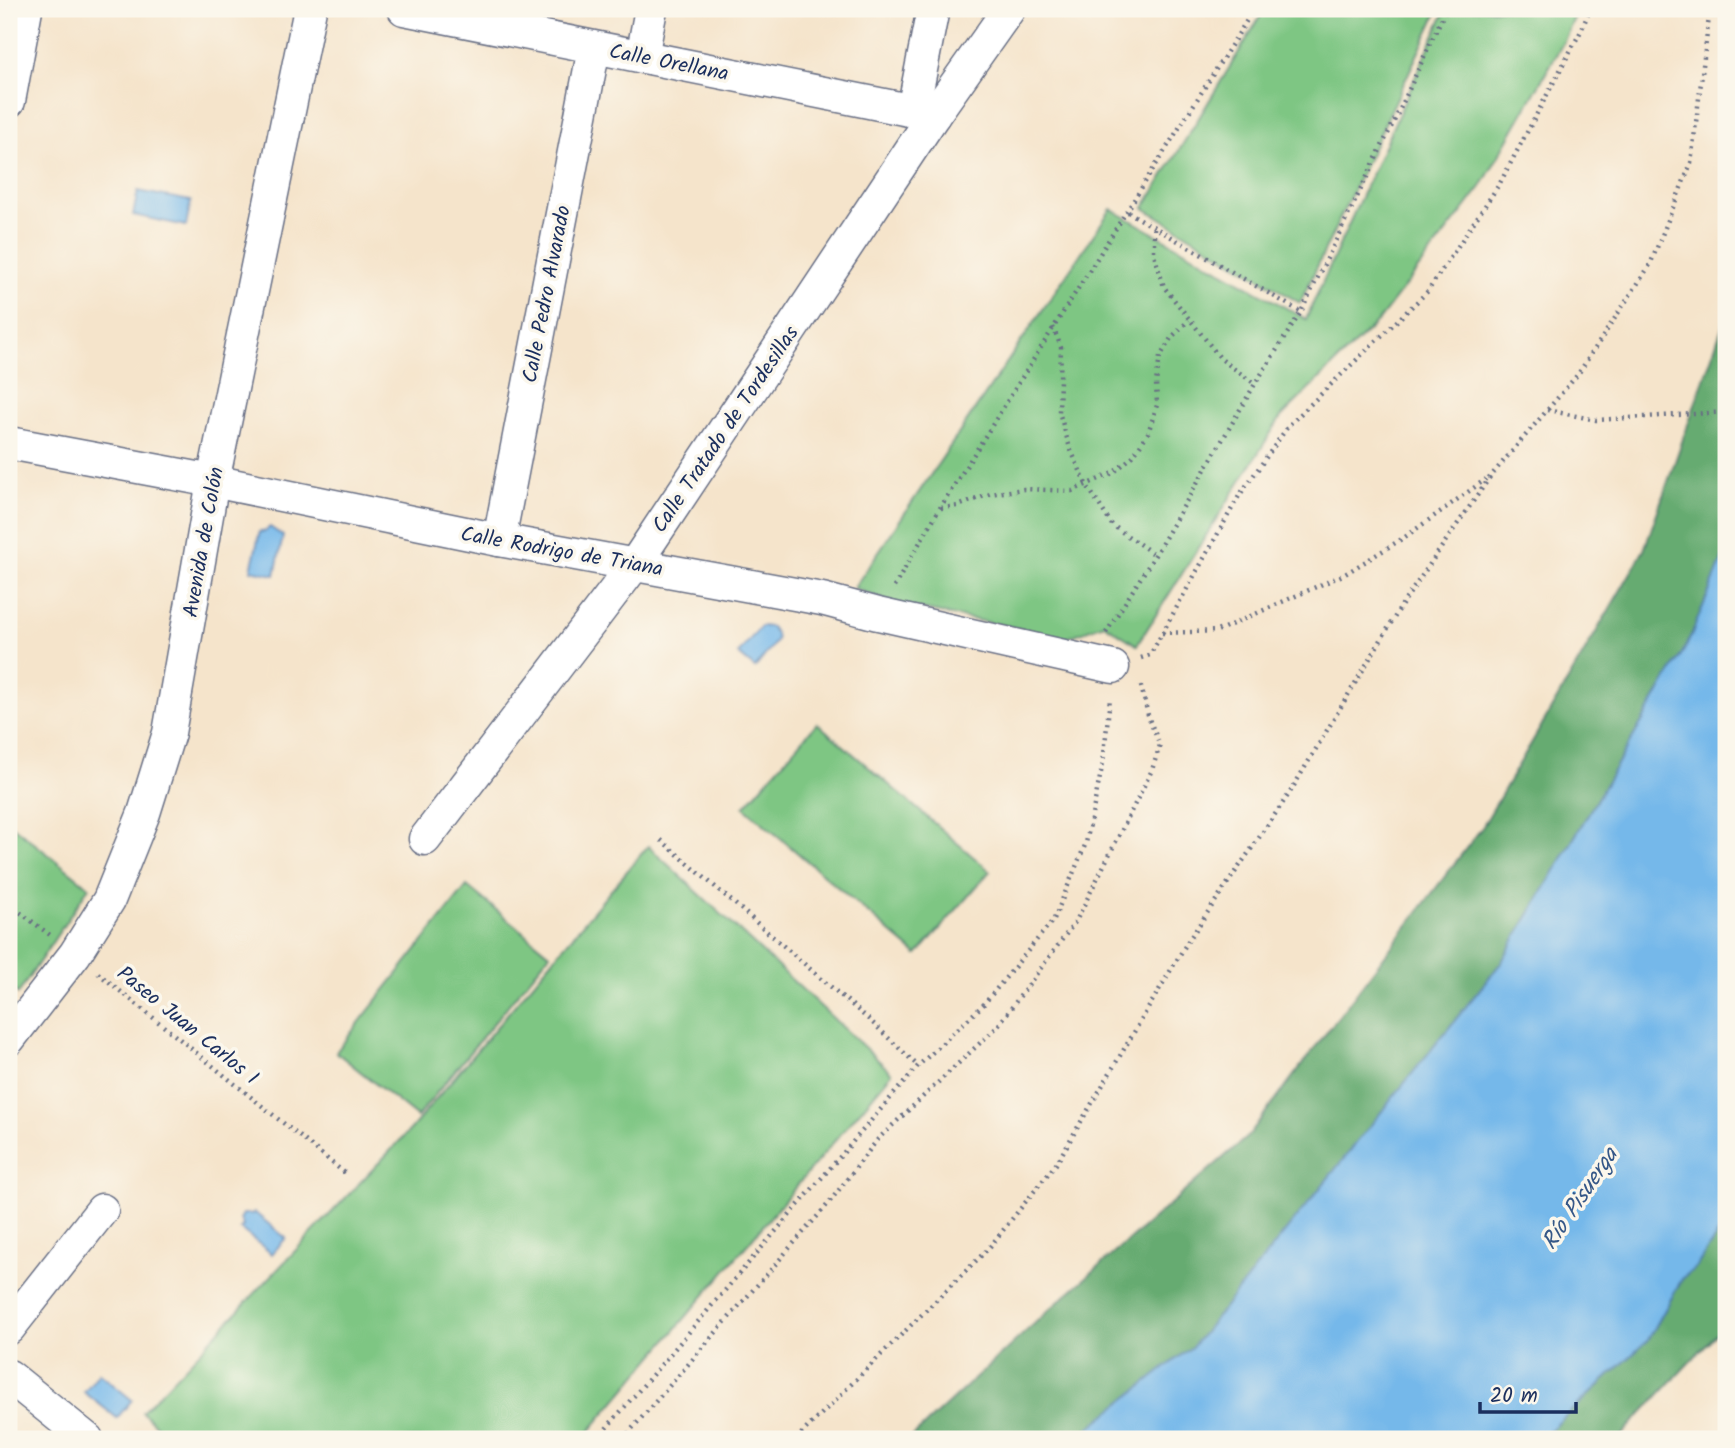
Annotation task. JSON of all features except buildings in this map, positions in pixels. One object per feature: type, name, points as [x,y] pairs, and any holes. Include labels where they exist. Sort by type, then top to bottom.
[{"type":"street","points":[[9,101],[26,9]]},
{"type":"street","name":"Avenida de Colón","points":[[9,1039],[75,954],[109,900],[144,813],[169,733],[213,481],[310,9]]},
{"type":"street","name":"Calle Orellana","points":[[404,9],[924,113]]},
{"type":"street","points":[[642,57],[651,9]]},
{"type":"street","points":[[924,113],[933,9]]},
{"type":"street","name":"Calle Tratado de Tordesillas","points":[[425,839],[635,564],[924,113],[1009,9]]},
{"type":"street","name":"Calle Pedro Alvarado","points":[[499,540],[594,48]]},
{"type":"street","name":"Calle Rodrigo de Triana","points":[[9,443],[213,481],[499,540],[822,598],[878,614],[1125,669]]},
{"type":"street","points":[[9,1328],[102,1210]]},
{"type":"street","points":[[9,1376],[87,1439]]},
{"type":"path","points":[[878,614],[940,508],[1254,9]]},
{"type":"path","points":[[1104,636],[1301,312],[1446,9]]},
{"type":"path","points":[[1150,655],[1239,496],[1289,425],[1427,291],[1500,183],[1581,31],[1590,9]]},
{"type":"path","points":[[796,1439],[988,1249],[1056,1164],[1188,941],[1289,794],[1403,603],[1490,477],[1578,374],[1650,265],[1691,163],[1710,9]]},
{"type":"path","points":[[1128,212],[1301,312]]},
{"type":"path","points":[[1154,228],[1154,254],[1164,287],[1221,359],[1255,384]]},
{"type":"path","points":[[940,508],[958,506],[990,494],[1024,489],[1072,491],[1113,473],[1133,456],[1148,433],[1157,405],[1156,382],[1160,357],[1171,338],[1189,320]]},
{"type":"path","points":[[1053,327],[1061,347],[1059,412],[1070,448],[1086,484],[1112,525],[1155,555]]},
{"type":"path","points":[[1547,410],[1596,420],[1726,412]]},
{"type":"path","points":[[1162,633],[1217,631],[1345,574],[1405,537],[1490,477]]},
{"type":"path","points":[[597,1439],[918,1066],[984,1004],[1054,919],[1086,843],[1125,669]]},
{"type":"path","points":[[623,1439],[828,1204],[878,1139],[997,1027],[1076,921],[1152,770],[1160,745],[1125,669]]},
{"type":"path","points":[[661,840],[875,1025],[918,1066]]},
{"type":"path","name":"Paseo Juan Carlos I","points":[[9,904],[75,954],[346,1174]]},
{"type":"green space","points":[[1265,9],[1439,9],[1300,303],[1144,208]]},
{"type":"green space","points":[[1446,9],[1578,9],[1564,41],[1481,187],[1379,320],[1281,417],[1137,645],[1104,624],[1067,638],[894,604],[854,588],[1111,209],[1306,319]]},
{"type":"green space","points":[[1726,316],[1726,551],[1687,645],[1501,963],[1194,1346],[1075,1439],[910,1439],[1049,1310],[1248,1136],[1483,826],[1644,550]]},
{"type":"green space","points":[[817,723],[990,871],[917,955],[744,807]]},
{"type":"green space","points":[[9,823],[89,887],[18,994],[9,986]]},
{"type":"green space","points":[[648,846],[892,1073],[583,1439],[170,1439],[142,1412],[411,1129]]},
{"type":"green space","points":[[467,886],[550,954],[417,1117],[336,1052]]},
{"type":"green space","points":[[1726,1221],[1726,1323],[1618,1439],[1541,1439],[1648,1340],[1682,1279],[1696,1267]]},
{"type":"water","points":[[138,191],[191,201],[186,226],[133,215]]},
{"type":"water","points":[[270,527],[283,536],[275,575],[251,570],[260,531],[264,532]]},
{"type":"water","name":"Río Pisuerga","points":[[1726,551],[1726,1221],[1696,1267],[1682,1279],[1648,1340],[1541,1439],[1075,1439],[1194,1345],[1501,963],[1687,645]]},
{"type":"water","points":[[761,626],[771,627],[777,640],[755,668],[738,654]]},
{"type":"water","points":[[254,1212],[286,1238],[272,1254],[240,1229],[243,1226],[240,1219],[243,1214]]},
{"type":"water","points":[[99,1373],[132,1400],[117,1418],[84,1392]]}]
